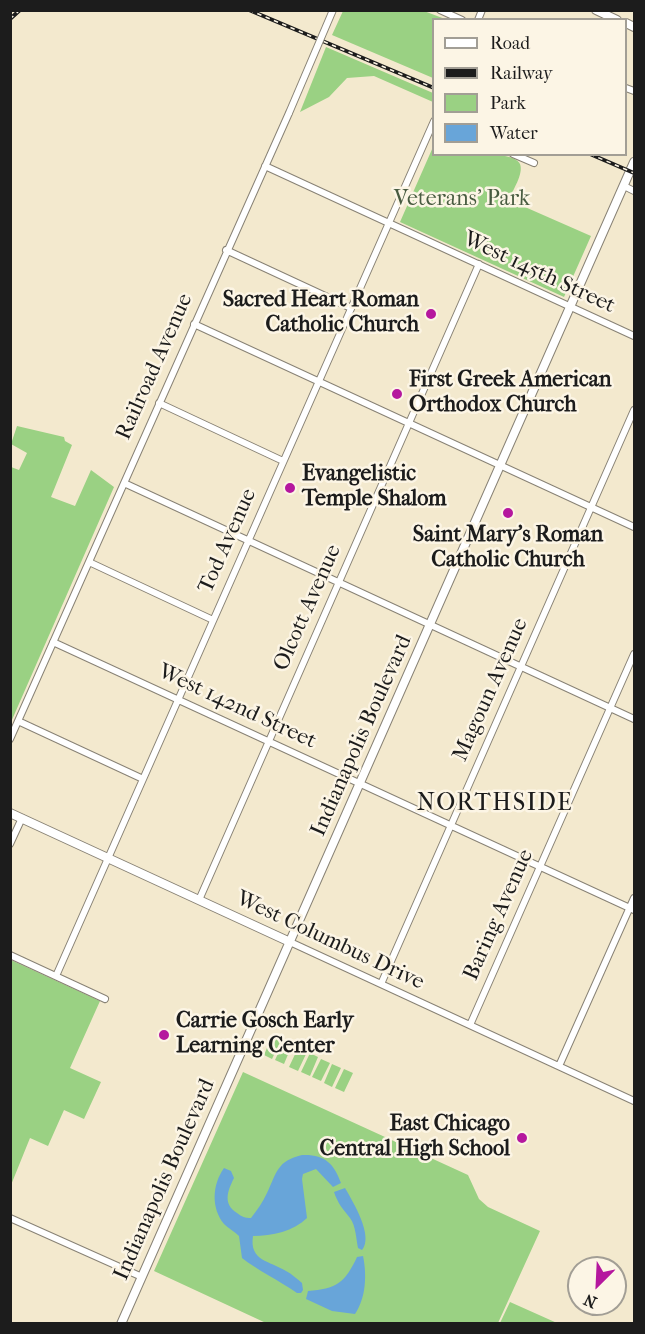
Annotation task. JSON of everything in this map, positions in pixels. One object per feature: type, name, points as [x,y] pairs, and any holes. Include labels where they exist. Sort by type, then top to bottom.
[{"type":"main road","points":[[596,10],[613,18]]},
{"type":"main road","name":"Indianapolis Boulevard","points":[[121,1323],[634,162]]},
{"type":"main road","name":"West Columbus Drive","points":[[10,813],[290,942]]},
{"type":"street","name":"Railroad Avenue","points":[[10,739],[226,250],[289,114],[333,10]]},
{"type":"street","points":[[440,10],[458,18]]},
{"type":"street","name":"Tod Avenue","points":[[56,976],[432,125]]},
{"type":"street","points":[[518,156],[534,163]]},
{"type":"street","name":"West 145th Street","points":[[265,166],[634,336]]},
{"type":"street","points":[[624,186],[634,191]]},
{"type":"street","points":[[226,250],[351,308]]},
{"type":"street","name":"Olcott Avenue","points":[[199,900],[479,264]]},
{"type":"street","points":[[194,324],[634,527]]},
{"type":"street","points":[[159,403],[283,461]]},
{"type":"street","name":"Magoun Avenue","points":[[381,984],[634,410]]},
{"type":"street","points":[[124,483],[634,719]]},
{"type":"street","points":[[88,562],[213,620]]},
{"type":"street","name":"West 142nd Street","points":[[54,642],[632,909]]},
{"type":"street","name":"Baring Avenue","points":[[470,1025],[634,654]]},
{"type":"street","points":[[18,721],[143,779]]},
{"type":"street","points":[[10,844],[22,818]]},
{"type":"street","points":[[559,1066],[632,909],[634,898]]},
{"type":"street","name":"West Columbus Drive","points":[[290,942],[634,1101]]},
{"type":"street","points":[[10,955],[105,999]]},
{"type":"street","points":[[10,1218],[142,1277]]},
{"type":"green space","points":[[343,11],[424,11],[442,18],[432,18],[432,78],[332,35]]},
{"type":"green space","points":[[326,47],[432,93],[432,102],[374,76],[347,78],[329,97],[300,112]]},
{"type":"green space","name":"Veterans' Park","points":[[432,149],[432,156],[506,156],[515,159],[521,168],[509,200],[591,236],[564,297],[400,222]]},
{"type":"green space","points":[[17,426],[64,437],[65,441],[72,445],[51,497],[75,506],[91,470],[114,487],[11,722],[11,467],[19,470],[27,453],[11,444]]},
{"type":"green space","points":[[11,960],[100,1001],[70,1068],[101,1082],[84,1119],[64,1110],[48,1146],[30,1138],[11,1185]]},
{"type":"green space","points":[[272,1036],[281,1040],[272,1059],[264,1055]]},
{"type":"green space","points":[[284,1041],[292,1045],[284,1064],[275,1060]]},
{"type":"green space","points":[[298,1048],[307,1052],[298,1071],[289,1067]]},
{"type":"green space","points":[[310,1053],[318,1057],[310,1076],[301,1072]]},
{"type":"green space","points":[[321,1059],[330,1063],[321,1081],[312,1077]]},
{"type":"green space","points":[[332,1064],[341,1068],[332,1087],[324,1083]]},
{"type":"green space","points":[[344,1069],[353,1073],[344,1092],[335,1088]]},
{"type":"green space","points":[[243,1072],[468,1175],[479,1199],[488,1207],[540,1231],[498,1323],[266,1323],[154,1271]]},
{"type":"green space","points":[[510,1302],[557,1323],[500,1323]]},
{"type":"water","points":[[316,1156],[327,1161],[335,1170],[341,1183],[333,1187],[316,1169],[303,1174],[307,1218],[302,1223],[282,1232],[253,1236],[254,1251],[257,1255],[288,1272],[302,1283],[303,1290],[297,1293],[242,1258],[239,1236],[224,1224],[217,1211],[215,1189],[224,1168],[231,1171],[234,1178],[228,1193],[228,1202],[240,1215],[251,1218],[264,1200],[279,1168],[294,1157]]},
{"type":"water","points":[[345,1188],[364,1228],[366,1236],[362,1250],[358,1248],[352,1221],[334,1192]]},
{"type":"water","points":[[363,1256],[365,1286],[355,1314],[332,1311],[306,1299],[308,1291],[333,1286],[344,1279],[357,1257]]},
{"type":"railway","points":[[10,19],[20,10]]},
{"type":"railway","points":[[249,10],[432,87]]},
{"type":"railway","points":[[595,156],[634,173]]},
{"type":"place","name":"Sacred Heart Roman Catholic Church","points":[[431,314]]},
{"type":"place","name":"First Greek American Orthodox Church","points":[[397,394]]},
{"type":"place","name":"Evangelistic Temple Shalom","points":[[290,488]]},
{"type":"place","name":"Saint Mary's Roman Catholic Church","points":[[508,513]]},
{"type":"place","name":"Carrie Gosch Early Learning Center","points":[[164,1035]]},
{"type":"place","name":"East Chicago Central High School","points":[[522,1138]]},
{"type":"district","name":"NORTHSIDE","points":[[495,804]]}]
